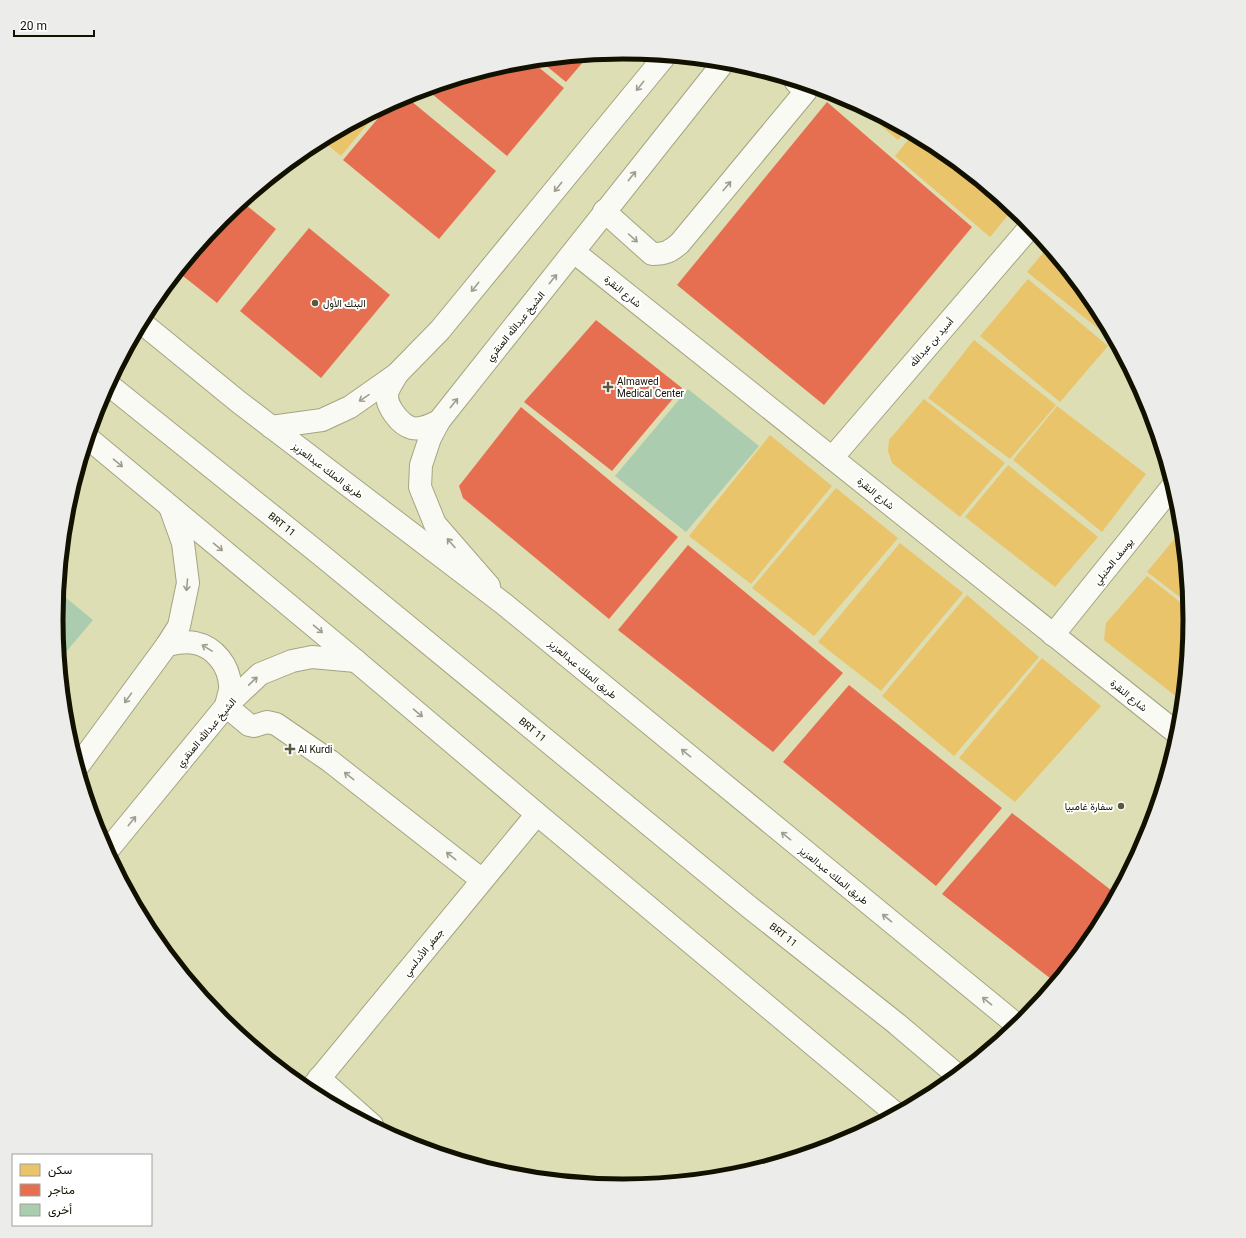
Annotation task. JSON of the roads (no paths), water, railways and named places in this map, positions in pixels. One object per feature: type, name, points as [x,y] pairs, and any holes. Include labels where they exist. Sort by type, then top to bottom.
[{"type":"street","points":[[272,427],[322,420],[350,407],[397,374],[440,330],[662,60]]},
{"type":"street","name":"الشيخ عبدالله العنقري","points":[[504,604],[435,524],[420,487],[421,465],[430,438],[439,421],[574,252],[604,211],[719,68]]},
{"type":"street","points":[[604,211],[652,254],[663,254],[671,250],[680,243],[806,90]]},
{"type":"street","name":"أسيد بن عبدالله","points":[[832,458],[1027,231]]},
{"type":"street","name":"شارع النقرة","points":[[574,252],[1172,729]]},
{"type":"street","name":"طريق الملك عبدالعزيز","points":[[146,326],[272,427],[504,604],[1012,1021]]},
{"type":"street","points":[[397,374],[387,393],[387,401],[390,409],[403,423],[412,428],[426,427],[439,421]]},
{"type":"street","name":"BRT 11","points":[[113,388],[321,556],[748,906],[897,1024],[953,1071]]},
{"type":"street","points":[[92,442],[892,1110]]},
{"type":"street","name":"يوسف الحنبلي","points":[[1053,635],[1168,492]]},
{"type":"street","points":[[81,761],[167,645],[179,626],[188,583],[183,543],[170,507]]},
{"type":"street","points":[[167,645],[195,643],[208,647],[220,658],[228,671],[230,686],[226,706],[249,725],[254,726],[267,722],[276,724],[330,761],[482,880]]},
{"type":"street","name":"الشيخ عبدالله العنقري","points":[[112,847],[226,706],[260,674],[292,660],[318,657],[356,661]]},
{"type":"street","name":"جعفر الأندلسي","points":[[314,1085],[536,814]]},
{"type":"street","points":[[314,1085],[330,1096]]},
{"type":"place","name":"البنك الأول","points":[[315,303]]},
{"type":"place","name":"Almawed Medical Center","points":[[608,387]]},
{"type":"place","name":"Al Kurdi","points":[[290,749]]},
{"type":"place","name":"سفارة غامبيا","points":[[1121,806]]}]
